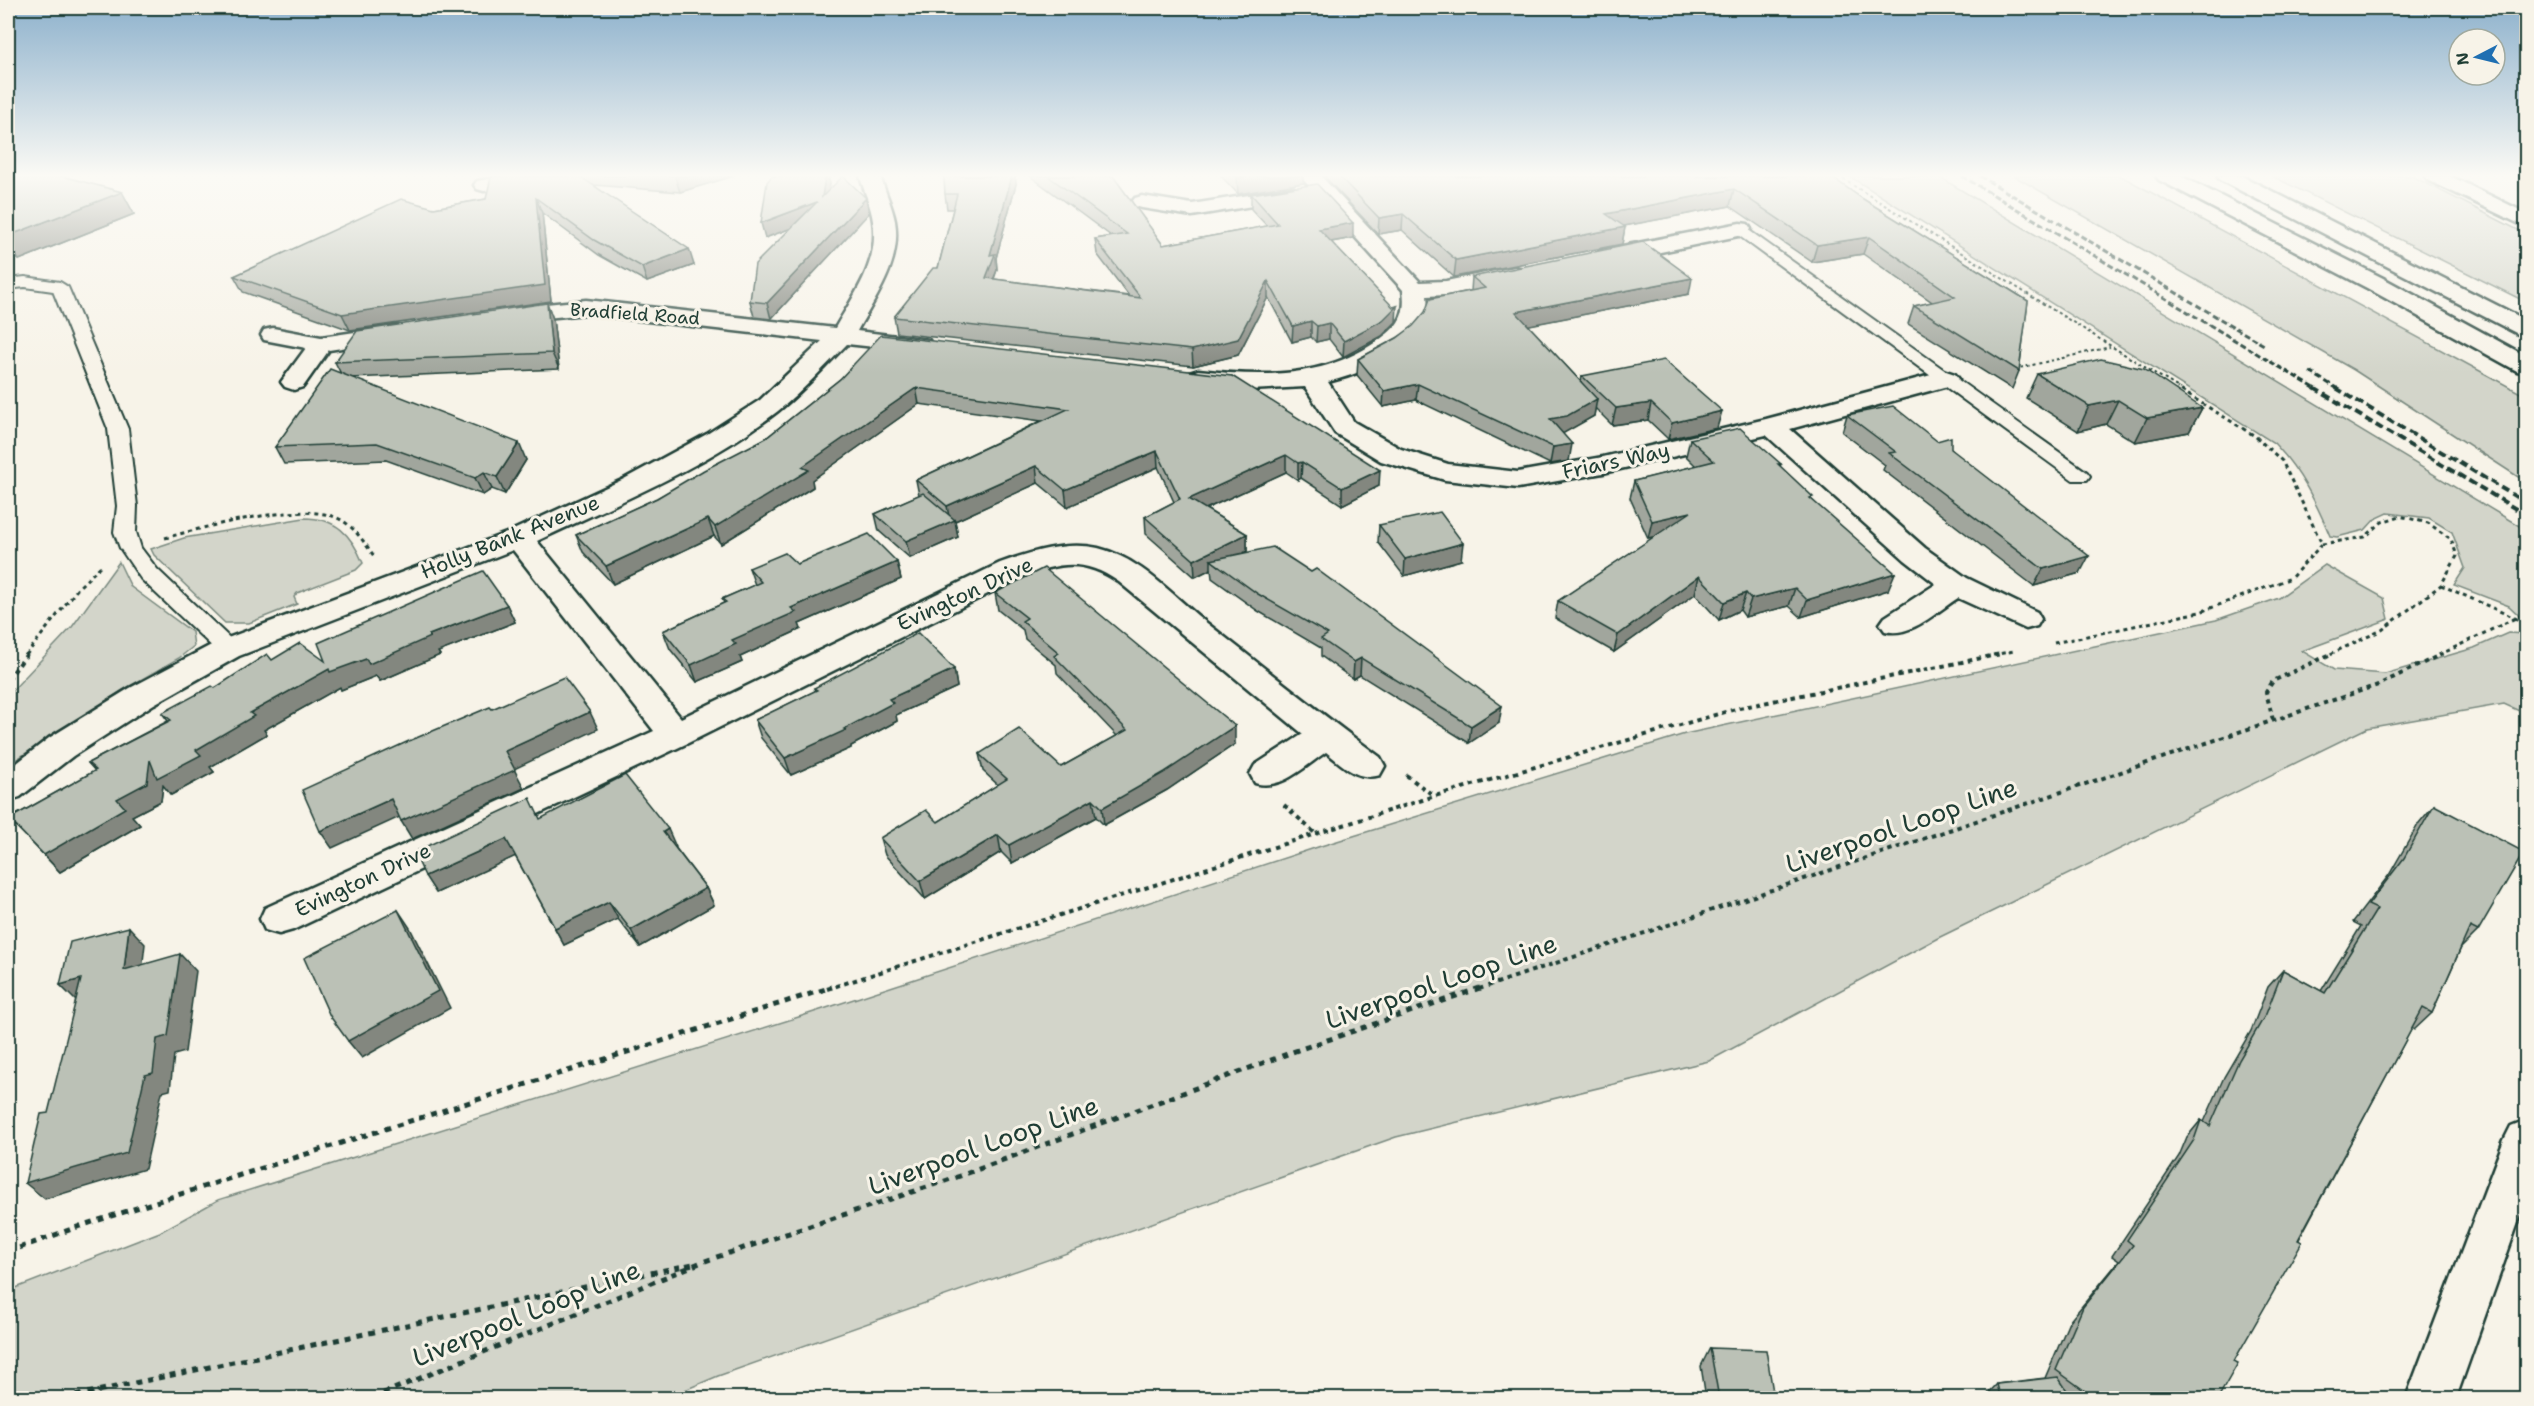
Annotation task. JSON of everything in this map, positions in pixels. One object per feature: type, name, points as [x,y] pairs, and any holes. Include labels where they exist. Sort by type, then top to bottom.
[{"type":"main road","name":"Holly Bank Avenue","points":[[8,788],[61,747],[124,707],[228,649],[393,584],[519,538],[634,485],[716,440],[769,405],[843,335],[872,285],[885,252],[885,242]]},
{"type":"main road","points":[[1175,375],[1234,382],[1278,384],[1313,380],[1355,366],[1411,326],[1418,309],[1414,290],[1370,242]]},
{"type":"main road","points":[[1587,260],[1678,242]]},
{"type":"main road","points":[[2295,242],[2376,283],[2526,366]]},
{"type":"main road","points":[[2355,242],[2526,329]]},
{"type":"main road","points":[[1414,290],[1446,288],[1540,269]]},
{"type":"main road","name":"Bradfield Road","points":[[484,319],[586,307],[938,347]]},
{"type":"main road","points":[[273,335],[321,344],[414,330]]},
{"type":"main road","points":[[294,382],[321,344]]},
{"type":"main road","name":"Friars Way","points":[[1313,380],[1344,427],[1391,455],[1445,472],[1518,480],[1603,465],[1772,426],[1950,381]]},
{"type":"main road","points":[[1772,426],[1916,554],[1956,585],[2026,620]]},
{"type":"main road","points":[[519,538],[675,735]]},
{"type":"main road","name":"Evington Drive","points":[[279,919],[675,735],[1011,570],[1043,557],[1072,555],[1098,557],[1135,579],[1326,735],[1368,766]]},
{"type":"main road","points":[[1896,624],[1956,585]]},
{"type":"main road","points":[[1268,774],[1326,735]]},
{"type":"main road","points":[[2431,1398],[2526,1140]]},
{"type":"lane","points":[[1757,242],[2080,476]]},
{"type":"lane","points":[[8,284],[44,283],[60,287],[118,429],[127,506],[125,532],[131,548],[149,573],[228,649]]},
{"type":"path","points":[[1950,381],[2111,347]]},
{"type":"path","points":[[8,679],[91,575],[131,548],[183,533],[286,514],[315,513],[336,516],[362,539],[393,584]]},
{"type":"path","points":[[2273,720],[2266,693],[2273,681],[2382,630],[2440,585],[2457,556],[2451,538],[2428,523],[2400,516],[2382,522],[2365,537],[2322,544]]},
{"type":"path","points":[[2440,585],[2526,623]]},
{"type":"path","name":"Liverpool Loop Line","points":[[372,1398],[702,1262],[960,1176],[1298,1050],[2378,685],[2526,613]]},
{"type":"path","points":[[64,1398],[702,1262]]},
{"type":"path","points":[[87,1398],[101,1389]]},
{"type":"shaded area","points":[[1953,242],[2047,242],[2526,530],[2526,622],[2509,606],[2454,585],[2465,568],[2452,532],[2429,518],[2388,513],[2375,519],[2365,530],[2337,537],[2330,536],[2306,487],[2292,464],[2274,443]]},
{"type":"shaded area","points":[[2129,242],[2242,242],[2526,396],[2526,482],[2354,370]]},
{"type":"shaded area","points":[[2404,242],[2526,242],[2526,302]]},
{"type":"shaded area","points":[[304,518],[325,521],[341,530],[353,544],[363,563],[356,570],[297,593],[294,597],[297,604],[249,623],[225,623],[154,555],[151,549],[184,538]]},
{"type":"shaded area","points":[[119,562],[131,587],[192,632],[194,646],[179,658],[123,690],[8,765],[8,695],[72,627]]},
{"type":"shaded area","points":[[2325,565],[2384,598],[2389,619],[2302,651],[2334,670],[2385,674],[2474,648],[2508,633],[2526,634],[2526,714],[2504,704],[2367,728],[1938,938],[1709,1061],[1396,1137],[718,1376],[666,1398],[8,1398],[8,1291],[160,1232],[218,1200],[805,1015],[1321,846],[1685,734],[2216,620],[2279,598]]},
{"type":"building","points":[[309,242],[541,242],[545,285],[342,314],[234,276]]},
{"type":"building","points":[[597,242],[678,242],[689,249],[642,267]]},
{"type":"building","points":[[777,242],[825,242],[767,303],[750,301],[755,264]]},
{"type":"building","points":[[945,242],[994,242],[990,255],[995,254],[986,278],[1141,298],[1097,242],[1161,242],[1163,245],[1182,242],[1331,242],[1393,307],[1397,306],[1383,320],[1344,341],[1329,323],[1317,326],[1311,321],[1293,326],[1268,281],[1238,339],[1192,350],[894,317],[933,268],[938,268]]},
{"type":"building","points":[[1435,242],[1550,242],[1456,260]]},
{"type":"building","points":[[1643,242],[1692,278],[1516,312],[1597,399],[1567,416],[1550,419],[1572,444],[1553,447],[1418,384],[1384,391],[1358,359],[1397,338],[1413,326],[1425,312],[1430,299],[1485,288],[1472,277]]},
{"type":"building","points":[[1812,242],[1839,242],[1817,245]]},
{"type":"building","points":[[1876,242],[1932,242],[2028,301],[2019,371],[1914,306],[1955,297]]},
{"type":"building","points":[[547,303],[552,353],[335,362],[357,331]]},
{"type":"building","points":[[881,335],[1232,376],[1380,470],[1342,488],[1302,462],[1298,463],[1286,455],[1189,499],[1247,534],[1194,560],[1145,517],[1180,499],[1157,451],[1065,490],[1036,466],[947,506],[916,480],[1068,409],[916,388],[802,467],[809,470],[715,527],[708,519],[606,566],[576,535],[657,498],[704,470],[766,438],[840,379]]},
{"type":"building","points":[[2101,359],[2144,369],[2202,408],[2147,418],[2118,400],[2089,406],[2037,374]]},
{"type":"building","points":[[1664,360],[1722,411],[1672,423],[1651,403],[1616,408],[1582,376]]},
{"type":"building","points":[[330,369],[519,443],[497,477],[484,472],[475,478],[377,443],[275,447]]},
{"type":"building","points":[[1893,406],[1937,441],[1951,437],[1951,449],[2089,556],[2043,569],[1889,453],[1896,452],[1847,415]]},
{"type":"building","points":[[1740,428],[1781,464],[1778,464],[1813,497],[1810,498],[1895,573],[1807,600],[1795,588],[1751,599],[1746,593],[1724,602],[1699,576],[1618,635],[1558,601],[1691,512],[1652,521],[1634,481],[1714,461],[1690,439]]},
{"type":"building","points":[[923,493],[955,520],[906,541],[875,514]]},
{"type":"building","points":[[1440,512],[1463,543],[1405,559],[1379,525]]},
{"type":"building","points":[[869,534],[897,562],[791,608],[796,612],[732,640],[736,644],[691,665],[663,631],[726,602],[722,599],[761,582],[749,568],[785,553],[797,564]]},
{"type":"building","points":[[1273,547],[1311,572],[1316,569],[1502,706],[1471,726],[1361,658],[1354,662],[1321,639],[1328,634],[1258,594],[1211,560]]},
{"type":"building","points":[[1044,568],[1235,726],[1165,772],[1102,808],[1093,799],[1009,845],[998,835],[920,881],[880,838],[926,810],[938,822],[1007,779],[979,754],[1019,729],[1061,767],[1127,730],[1054,656],[1059,653],[1022,621],[1027,618],[995,593]]},
{"type":"building","points":[[483,571],[507,605],[429,635],[430,637],[369,664],[366,659],[330,672],[329,669],[250,713],[254,716],[196,750],[201,755],[157,778],[150,760],[147,783],[117,799],[125,808],[44,855],[9,819],[96,770],[88,763],[171,720],[162,713],[212,686],[215,688],[267,654],[272,660],[300,643],[325,661],[318,643]]},
{"type":"building","points":[[918,633],[954,669],[889,699],[893,703],[844,729],[846,730],[785,758],[755,720],[817,690],[814,688]]},
{"type":"building","points":[[564,677],[590,712],[505,751],[515,770],[401,821],[391,799],[320,831],[302,790],[409,741],[490,707],[492,709]]},
{"type":"building","points":[[625,775],[668,829],[663,832],[706,888],[631,930],[609,902],[555,928],[506,839],[425,876],[414,852],[530,798],[540,819]]},
{"type":"building","points":[[2434,805],[2524,852],[2478,931],[2470,927],[2432,1013],[2423,1008],[2298,1240],[2302,1242],[2234,1361],[2238,1363],[2218,1398],[2095,1398],[2056,1370],[2083,1307],[2133,1245],[2127,1240],[2194,1140],[2201,1120],[2210,1126],[2239,1060],[2266,1014],[2283,970],[2325,993],[2377,909],[2368,905],[2404,858]]},
{"type":"building","points":[[398,910],[438,991],[348,1041],[330,1016],[304,958]]},
{"type":"building","points":[[129,927],[124,970],[180,954],[168,1036],[157,1039],[153,1073],[145,1075],[127,1153],[25,1183],[41,1114],[48,1113],[81,979],[60,985],[70,942]]},
{"type":"building","points":[[1710,1348],[1766,1350],[1774,1398],[1719,1398]]},
{"type":"building","points":[[2058,1377],[2072,1398],[1980,1398],[2000,1396],[1997,1384]]},
{"type":"railway","points":[[2071,242],[2316,389]]},
{"type":"railway","points":[[2090,242],[2264,345]]},
{"type":"railway","points":[[2310,372],[2338,389]]},
{"type":"railway","points":[[2314,388],[2526,515]]},
{"type":"railway","points":[[2336,388],[2526,503]]}]
